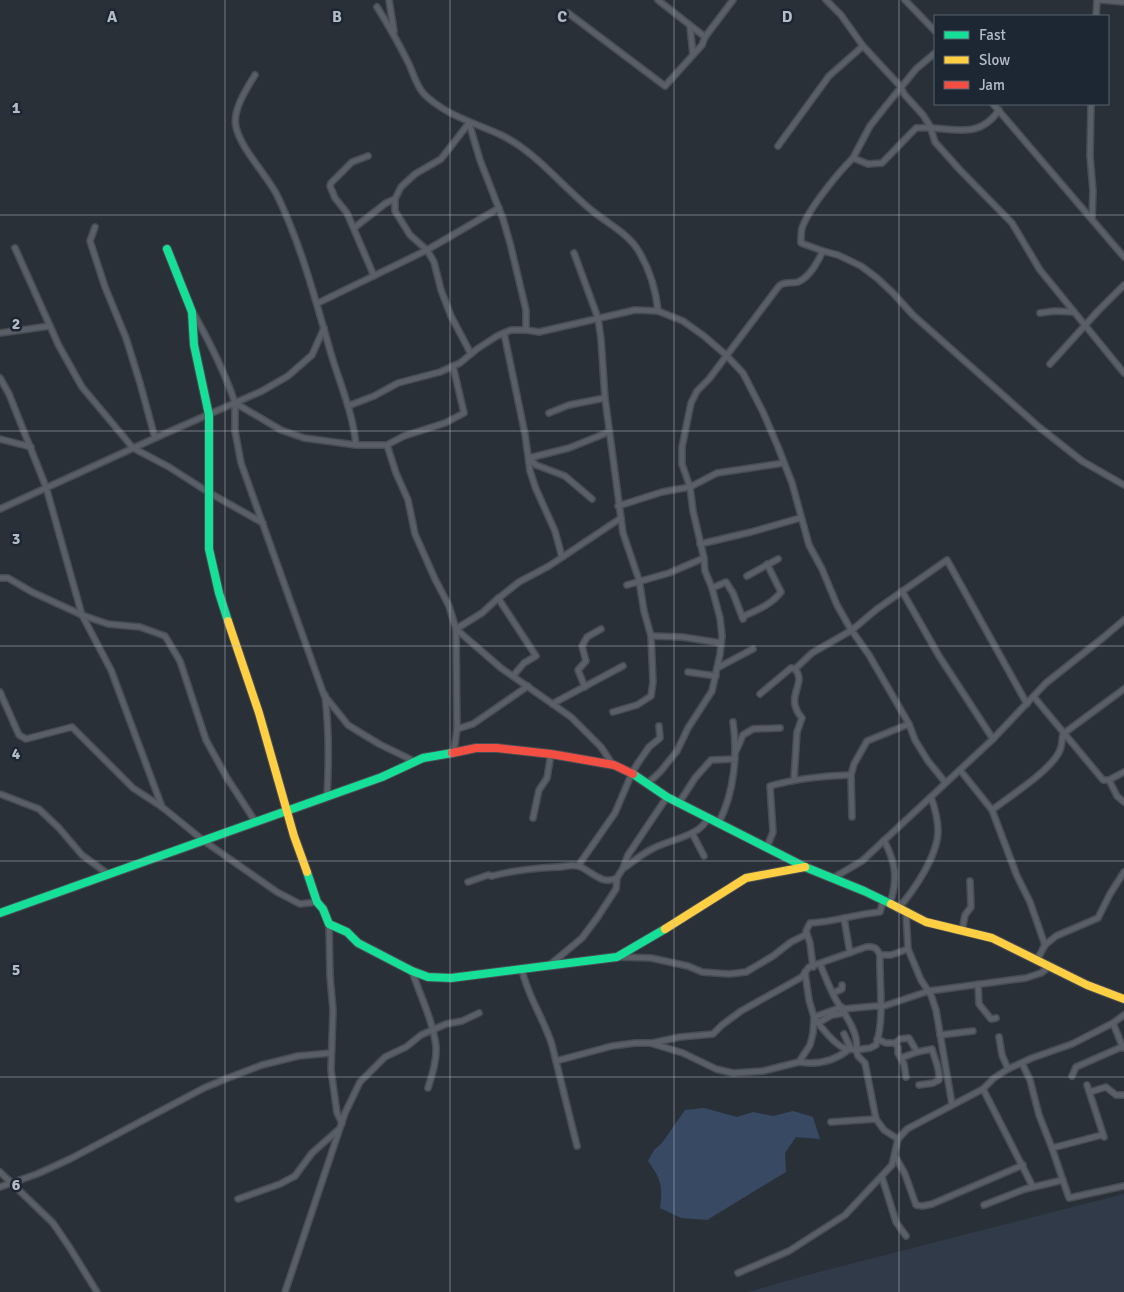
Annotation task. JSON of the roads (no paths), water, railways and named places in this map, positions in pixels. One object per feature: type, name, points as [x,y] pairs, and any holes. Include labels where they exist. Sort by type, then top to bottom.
[{"type":"street","points":[[389,0],[396,39]]},
{"type":"street","points":[[658,0],[705,37]]},
{"type":"street","points":[[568,13],[665,86],[702,45],[705,37],[733,0]]},
{"type":"street","points":[[826,0],[842,15],[863,46],[901,87],[904,94],[923,115],[930,126],[935,142],[1012,223],[1040,270],[1124,373]]},
{"type":"street","points":[[905,0],[934,30]]},
{"type":"street","points":[[1096,15],[1099,0],[1124,2]]},
{"type":"street","points":[[377,8],[396,39],[423,93],[444,109],[469,123],[502,136],[520,147],[545,167],[594,213],[626,236],[637,249],[650,274],[657,298],[658,311]]},
{"type":"street","points":[[690,26],[693,56]]},
{"type":"street","points":[[778,146],[829,76],[863,46]]},
{"type":"street","points":[[934,54],[916,69],[870,126],[853,158],[837,174],[814,206],[802,228],[801,243],[838,255],[861,266],[893,293],[913,316],[1039,426],[1082,460],[1124,485]]},
{"type":"street","points":[[255,74],[236,113],[235,125],[239,137],[264,173],[289,222],[318,303],[355,427],[356,445]]},
{"type":"street","points":[[994,105],[1124,257]]},
{"type":"street","points":[[1091,105],[1090,156],[1094,191],[1092,219]]},
{"type":"street","points":[[853,158],[868,164],[882,163],[916,128],[930,126],[970,131],[981,128],[993,120],[999,110]]},
{"type":"street","points":[[469,123],[455,143],[440,159],[415,174],[401,187],[395,199],[395,211],[410,235],[427,250],[434,262],[441,290],[451,316],[471,354]]},
{"type":"street","points":[[469,123],[480,160],[510,243],[526,310],[526,330]]},
{"type":"street","points":[[368,156],[352,162],[330,186],[335,198],[347,213],[374,276]]},
{"type":"street","points":[[354,228],[386,203],[395,199]]},
{"type":"street","points":[[318,303],[427,250],[498,208]]},
{"type":"street","points":[[95,227],[90,242],[105,287],[126,338],[155,438]]},
{"type":"street","points":[[15,248],[50,326],[82,387],[133,448],[169,467],[208,492],[263,523]]},
{"type":"street","points":[[168,249],[192,312],[211,345],[228,382],[235,403],[235,431],[241,463],[324,695],[328,724],[329,765],[327,796]]},
{"type":"street","points":[[647,784],[660,772],[677,751],[688,728],[712,692],[722,636],[720,618],[705,570],[690,487],[682,464],[682,447],[691,404],[697,391],[709,379],[779,286],[798,282],[806,277],[824,251]]},
{"type":"street","points":[[574,253],[598,318],[605,398],[618,506],[623,533],[640,580],[644,611],[651,636],[653,682],[651,696],[637,705],[613,712]]},
{"type":"street","points":[[1050,364],[1124,285]]},
{"type":"street","points":[[348,406],[374,396],[398,383],[440,372],[453,366],[511,330],[539,332],[634,310],[658,311],[683,321],[726,355],[742,372],[763,412],[784,463],[792,483],[800,518],[809,545],[822,569],[837,605],[870,655],[910,724],[924,754],[945,782]]},
{"type":"street","points":[[1040,313],[1055,311],[1074,312]]},
{"type":"street","points":[[192,312],[194,345],[209,415],[209,549],[219,593],[259,712],[286,810],[317,902],[323,909],[329,924],[333,1010],[331,1070],[337,1113],[341,1125]]},
{"type":"street","points":[[0,333],[50,326]]},
{"type":"street","points":[[0,509],[262,391],[288,376],[312,355],[325,328]]},
{"type":"street","points":[[504,333],[529,458],[530,472],[555,531],[562,557]]},
{"type":"street","points":[[235,403],[281,430],[304,438],[356,445],[387,445],[404,436],[445,423],[464,413],[453,366]]},
{"type":"street","points":[[0,378],[46,487],[82,615],[111,670],[162,807]]},
{"type":"street","points":[[549,413],[569,405],[605,398]]},
{"type":"street","points":[[529,458],[569,448],[609,432]]},
{"type":"street","points":[[0,439],[31,448]]},
{"type":"street","points":[[387,445],[396,473],[408,500],[415,534],[435,580],[449,606],[456,629],[457,729],[454,752]]},
{"type":"street","points":[[529,458],[536,465],[565,476],[592,500]]},
{"type":"street","points":[[618,506],[662,492],[690,487],[717,473],[784,463]]},
{"type":"street","points":[[456,629],[482,613],[519,582],[562,557],[620,518]]},
{"type":"street","points":[[700,544],[800,518]]},
{"type":"street","points":[[627,585],[669,573],[704,558]]},
{"type":"street","points":[[748,576],[778,559]]},
{"type":"street","points":[[760,694],[791,668],[796,669],[812,653],[852,630],[902,590],[947,560],[1027,704]]},
{"type":"street","points":[[712,588],[726,582],[733,593],[742,618],[765,606],[781,592],[767,564]]},
{"type":"street","points":[[0,578],[8,578],[32,592],[82,615],[108,624],[140,627],[165,636],[180,661],[206,740],[227,778],[255,821]]},
{"type":"street","points":[[902,590],[936,651],[993,739]]},
{"type":"street","points":[[498,598],[536,656],[524,664],[513,676]]},
{"type":"street","points":[[833,878],[862,860],[993,739],[1046,683],[1124,620]]},
{"type":"street","points":[[456,629],[501,668],[571,717],[587,732],[614,766]]},
{"type":"street","points":[[585,687],[578,670],[586,661],[582,646],[587,637],[601,629]]},
{"type":"street","points":[[651,636],[682,637],[721,643]]},
{"type":"street","points":[[717,668],[752,650]]},
{"type":"street","points":[[552,704],[623,666]]},
{"type":"street","points":[[794,779],[797,732],[802,718],[797,713],[794,702],[795,690],[800,682],[799,673],[796,669]]},
{"type":"street","points":[[688,672],[716,676]]},
{"type":"street","points":[[457,729],[473,724],[528,686]]},
{"type":"street","points":[[992,810],[1042,772],[1052,762],[1060,750],[1063,734],[1124,689]]},
{"type":"street","points":[[0,692],[19,735],[26,739],[72,727],[133,788],[162,807],[204,841],[277,892],[300,904],[317,902]]},
{"type":"street","points":[[324,695],[348,725],[379,744],[414,761]]},
{"type":"street","points":[[1034,697],[1103,780],[1109,780],[1124,772]]},
{"type":"street","points":[[719,822],[724,813],[730,790],[735,756],[733,722]]},
{"type":"street","points":[[852,817],[851,775],[854,764],[867,741],[910,724]]},
{"type":"street","points":[[578,866],[615,813],[632,773],[649,747],[660,738],[659,726]]},
{"type":"street","points":[[735,756],[743,735],[753,729],[780,728]]},
{"type":"street","points":[[0,913],[382,777],[414,761],[476,748],[497,748],[551,754],[614,766],[632,773],[667,797],[719,822],[805,868],[833,878],[887,902],[906,913],[943,927],[992,938],[1087,985],[1124,999]]},
{"type":"street","points":[[533,818],[539,790],[547,778],[551,754]]},
{"type":"street","points":[[678,803],[695,778],[711,760],[735,756]]},
{"type":"street","points":[[960,770],[992,810],[1045,944]]},
{"type":"street","points":[[767,847],[773,832],[770,786],[794,779],[851,775]]},
{"type":"street","points":[[1109,780],[1117,796],[1124,802]]},
{"type":"street","points":[[0,794],[38,809],[59,828],[82,854],[108,874]]},
{"type":"street","points":[[538,968],[552,963],[582,938],[616,889],[617,878],[628,855],[667,797]]},
{"type":"street","points":[[898,908],[920,879],[936,844],[938,833],[937,821],[931,797]]},
{"type":"street","points":[[623,868],[652,848],[692,833],[704,824],[708,817]]},
{"type":"street","points":[[692,833],[704,856]]},
{"type":"street","points":[[813,967],[806,931],[810,923],[880,912],[887,902],[895,882],[895,871],[884,840]]},
{"type":"street","points":[[468,882],[488,875],[492,876],[524,868],[578,866],[601,879],[611,881],[617,878]]},
{"type":"street","points":[[617,957],[746,878],[805,868]]},
{"type":"street","points":[[1037,960],[1045,944],[1056,936],[1098,918],[1124,872]]},
{"type":"street","points":[[962,931],[965,914],[971,907],[970,881]]},
{"type":"street","points":[[906,913],[908,949],[921,980],[929,991],[936,1010],[952,1104]]},
{"type":"street","points":[[844,918],[850,953]]},
{"type":"street","points":[[329,924],[348,932],[358,942],[412,971],[428,977],[440,978],[522,970],[617,957],[652,958],[688,966],[702,972],[729,974],[746,972],[773,956],[791,942],[807,934]]},
{"type":"street","points":[[556,1061],[612,1046],[650,1043],[680,1037],[713,1034],[740,1011],[802,977],[805,972],[809,967],[872,946],[878,950],[880,956],[881,1007],[876,1045],[870,1048],[852,1049],[841,1046],[831,1037],[814,1017],[808,1000],[805,972]]},
{"type":"street","points":[[880,956],[908,949]]},
{"type":"street","points":[[650,1043],[683,1053],[716,1069],[733,1073],[764,1071],[799,1062],[832,1061],[852,1049],[856,1041],[820,964]]},
{"type":"street","points":[[814,1017],[843,1010],[881,1007],[929,991],[1026,978],[1042,973],[1049,967]]},
{"type":"street","points":[[522,970],[530,995],[547,1030],[577,1146]]},
{"type":"street","points":[[412,971],[436,1046],[433,1072],[428,1088]]},
{"type":"street","points":[[978,984],[980,1004],[992,1019],[996,1018]]},
{"type":"street","points":[[833,993],[842,989],[842,985]]},
{"type":"street","points":[[818,1022],[843,1010]]},
{"type":"street","points":[[285,1292],[341,1125],[360,1082],[385,1057],[406,1047],[421,1035],[479,1013]]},
{"type":"street","points":[[738,1273],[789,1251],[845,1215],[892,1166],[898,1139],[907,1129],[983,1089],[1008,1069],[1072,1044],[1124,1016]]},
{"type":"street","points":[[799,1062],[810,1045],[814,1017]]},
{"type":"street","points":[[1072,1076],[1076,1067],[1124,1047],[1113,1023]]},
{"type":"street","points":[[940,1035],[973,1031]]},
{"type":"street","points":[[844,1034],[852,1049],[864,1063],[876,1119],[884,1130],[898,1139]]},
{"type":"street","points":[[999,1037],[1002,1055],[1008,1069]]},
{"type":"street","points":[[878,1039],[886,1043],[895,1043],[900,1039],[909,1038],[917,1052]]},
{"type":"street","points":[[895,1043],[904,1064],[906,1077]]},
{"type":"street","points":[[901,1058],[932,1049],[938,1064],[939,1080],[919,1085]]},
{"type":"street","points":[[0,1187],[37,1174],[70,1159],[195,1093],[236,1075],[298,1056],[331,1053]]},
{"type":"street","points":[[1022,1062],[1030,1080],[1039,1115],[1069,1198],[1124,1186]]},
{"type":"street","points":[[1052,1148],[1103,1136],[1087,1085]]},
{"type":"street","points":[[1090,1092],[1106,1087],[1116,1095],[1124,1095]]},
{"type":"street","points":[[983,1089],[1033,1187]]},
{"type":"street","points":[[831,1122],[876,1119]]},
{"type":"street","points":[[238,1199],[280,1184],[295,1176],[312,1153],[341,1125]]},
{"type":"street","points":[[895,1156],[905,1174],[913,1201],[916,1205],[922,1206],[932,1204],[1023,1165]]},
{"type":"street","points":[[0,1172],[53,1222],[97,1292]]},
{"type":"street","points":[[882,1176],[896,1222],[906,1236]]},
{"type":"street","points":[[984,1205],[1033,1187],[1063,1180]]},
{"type":"water","points":[[704,1108],[737,1117],[753,1112],[773,1116],[793,1111],[813,1117],[820,1139],[796,1137],[785,1153],[786,1172],[707,1220],[681,1218],[660,1208],[660,1183],[648,1161],[654,1150],[662,1143],[685,1110]]}]
